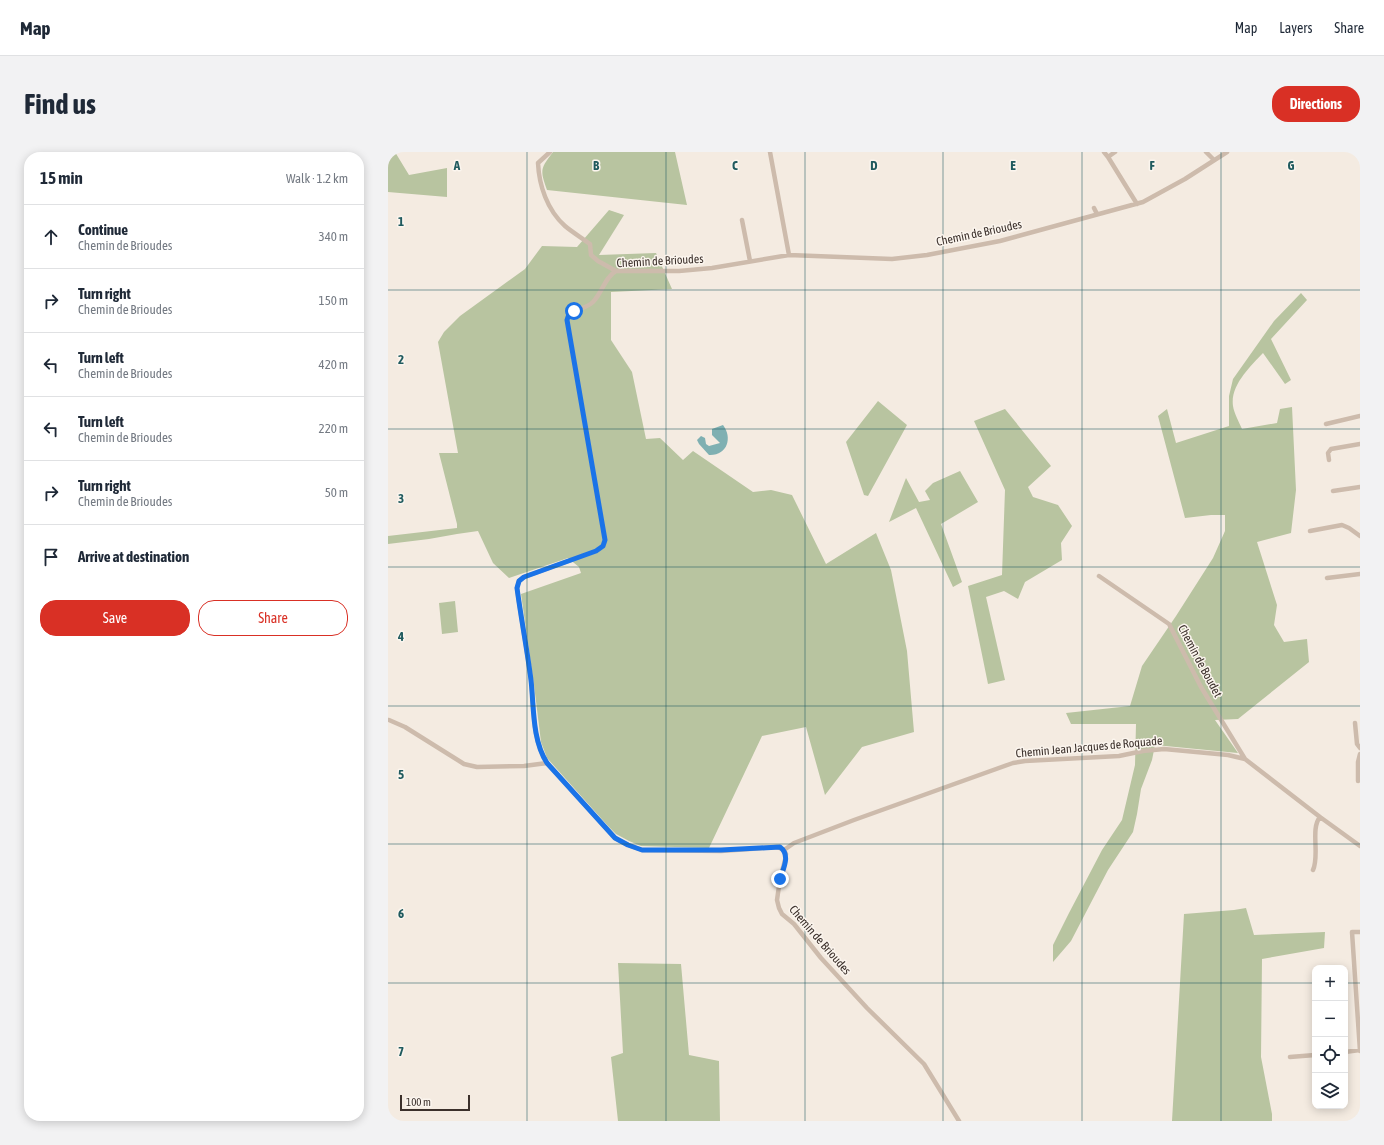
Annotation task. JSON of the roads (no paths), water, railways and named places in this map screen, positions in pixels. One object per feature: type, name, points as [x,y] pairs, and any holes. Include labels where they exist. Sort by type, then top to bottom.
[{"type":"street","points":[[550,152],[538,163],[539,178],[544,195],[564,225],[590,244],[591,255],[598,261],[616,271]]},
{"type":"street","points":[[770,152],[789,255]]},
{"type":"street","points":[[1104,152],[1138,204]]},
{"type":"street","points":[[1108,157],[1115,152]]},
{"type":"street","points":[[1206,152],[1214,160]]},
{"type":"street","name":"Chemin de Brioudes","points":[[959,1121],[924,1064],[867,1008],[821,958],[794,924],[782,914],[779,908],[778,900],[780,879],[786,860],[784,850],[777,847],[721,850],[642,850],[628,845],[615,838],[547,763],[541,754],[538,743],[517,588],[519,581],[524,577],[596,551],[603,546],[605,540],[567,320],[569,314],[592,302],[611,274],[616,271],[679,271],[712,268],[789,255],[892,259],[927,255],[1000,241],[1138,204],[1185,179],[1227,152]]},
{"type":"street","points":[[1094,208],[1097,214]]},
{"type":"street","points":[[742,220],[750,261]]},
{"type":"street","points":[[1326,424],[1360,416]]},
{"type":"street","points":[[1329,460],[1328,453],[1331,449],[1360,444]]},
{"type":"street","points":[[1333,491],[1360,486]]},
{"type":"street","points":[[1310,531],[1342,526],[1349,528],[1360,536]]},
{"type":"street","points":[[1327,578],[1360,574]]},
{"type":"street","name":"Chemin de Boudet","points":[[1099,576],[1169,624],[1201,687],[1245,759]]},
{"type":"street","points":[[389,720],[405,727],[464,764],[477,767],[524,766],[547,763]]},
{"type":"street","points":[[1355,723],[1357,744],[1360,748]]},
{"type":"street","name":"Chemin Jean Jacques de Roquade","points":[[784,850],[794,843],[1013,763],[1025,761],[1119,756],[1143,751],[1164,749],[1228,755],[1245,759],[1360,846]]},
{"type":"street","points":[[1358,781],[1358,762],[1360,754]]},
{"type":"street","points":[[1313,870],[1316,861],[1316,824],[1320,817]]},
{"type":"street","points":[[1348,1052],[1360,1050],[1352,932],[1360,932]]},
{"type":"street","points":[[1290,1057],[1312,1055]]},
{"type":"water","points":[[723,425],[728,435],[726,445],[720,453],[709,455],[697,440],[701,436],[705,438],[706,444],[709,446],[720,443],[712,435],[712,429]]}]
